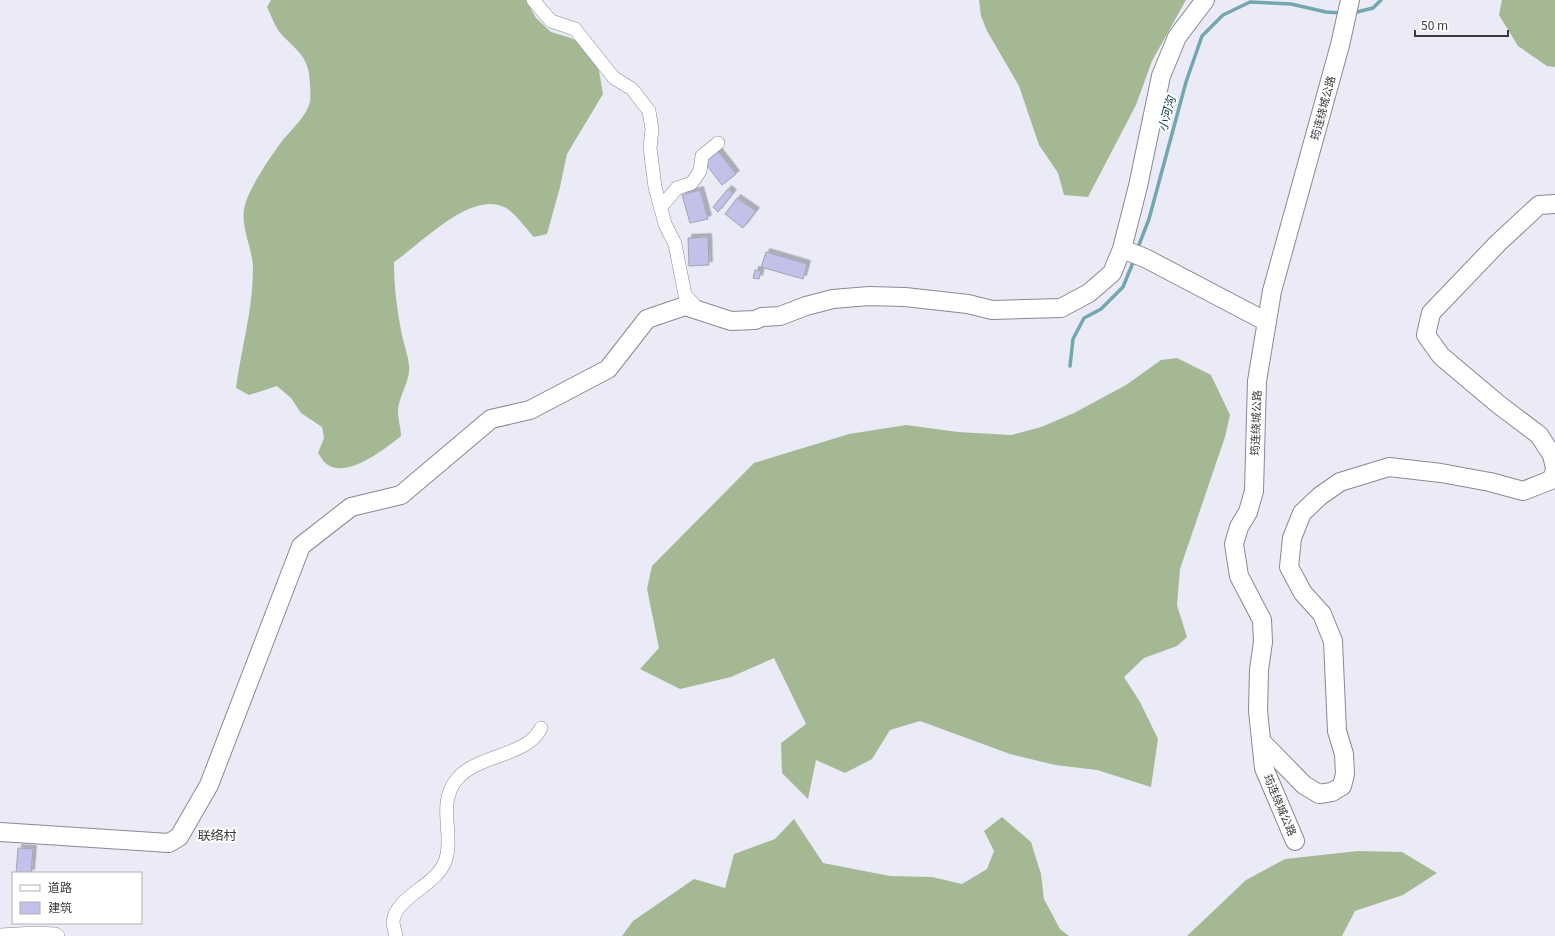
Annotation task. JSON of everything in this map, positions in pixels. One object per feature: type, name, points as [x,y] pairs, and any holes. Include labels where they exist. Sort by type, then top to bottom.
[{"type":"street","points":[[533,0],[551,21],[575,29],[614,78],[632,89],[649,111],[652,129],[650,148],[655,187],[665,224],[675,244],[684,294],[698,310]]},
{"type":"street","points":[[0,832],[169,843],[179,838],[209,785],[301,546],[351,507],[401,496],[446,455],[491,419],[530,410],[608,370],[647,319],[685,306],[731,321],[755,320],[762,317],[780,316],[806,306],[833,300],[869,296],[905,296],[968,304],[992,310],[1061,308],[1089,293],[1112,273],[1125,251],[1161,76],[1177,37],[1205,0]]},
{"type":"street","name":"筠连绕城公路","points":[[1295,841],[1264,768],[1258,711],[1259,670],[1263,642],[1262,620],[1238,576],[1234,544],[1239,527],[1248,512],[1254,491],[1257,381],[1272,291],[1340,45],[1350,0]]},
{"type":"street","points":[[660,207],[677,188],[692,183],[700,171],[702,156],[718,143]]},
{"type":"street","points":[[1261,741],[1304,785],[1319,794],[1332,792],[1342,786],[1345,774],[1344,754],[1337,731],[1333,641],[1322,614],[1303,593],[1295,581],[1290,567],[1292,538],[1302,513],[1320,496],[1340,482],[1389,466],[1462,476],[1523,490],[1551,480],[1555,470],[1552,455],[1539,435],[1456,370],[1441,356],[1426,335],[1431,313],[1498,244],[1539,205],[1555,204]]},
{"type":"street","points":[[1125,251],[1145,258],[1267,322]]},
{"type":"street","points":[[396,936],[393,920],[401,907],[413,893],[428,884],[440,872],[445,862],[448,848],[446,812],[448,796],[457,779],[473,766],[484,760],[527,743],[538,735],[541,728]]},
{"type":"street","points":[[0,935],[36,933],[55,934],[58,936]]},
{"type":"green space","points":[[271,0],[526,0],[536,18],[551,32],[571,38],[589,48],[598,65],[603,94],[567,154],[560,187],[547,234],[534,237],[516,216],[504,207],[491,204],[476,206],[446,222],[394,262],[397,308],[409,365],[408,377],[399,406],[398,415],[401,436],[386,448],[366,460],[346,468],[336,468],[328,465],[324,461],[318,453],[324,438],[322,427],[301,413],[291,398],[277,386],[249,395],[236,388],[249,314],[253,269],[244,224],[244,210],[246,202],[254,184],[266,165],[282,141],[302,118],[310,102],[309,76],[306,63],[304,58],[277,28],[267,7]]},
{"type":"green space","points":[[979,0],[1186,0],[1152,61],[1136,105],[1088,197],[1064,195],[1058,173],[1039,145],[1019,86],[987,31],[981,16]]},
{"type":"green space","points":[[1502,0],[1555,0],[1555,67],[1547,66],[1518,46],[1499,15]]},
{"type":"green space","points":[[1177,358],[1211,375],[1230,415],[1225,437],[1180,569],[1177,605],[1187,637],[1177,646],[1144,658],[1124,677],[1140,702],[1158,739],[1151,787],[1097,770],[1055,765],[1010,754],[920,721],[890,730],[872,759],[845,773],[816,760],[808,799],[782,773],[781,743],[806,724],[774,658],[731,677],[680,689],[640,669],[659,648],[647,589],[652,566],[754,463],[849,434],[906,425],[958,432],[1011,435],[1041,427],[1074,413],[1126,385],[1161,360]]},
{"type":"green space","points":[[1002,817],[1031,842],[1041,874],[1044,899],[1060,929],[1069,936],[622,936],[633,921],[694,879],[725,888],[734,854],[775,839],[794,819],[823,863],[890,876],[932,877],[962,884],[987,869],[994,851],[984,831]]},
{"type":"green space","points":[[1358,851],[1402,852],[1437,873],[1403,895],[1355,911],[1342,936],[1187,936],[1246,880],[1285,859]]},
{"type":"building","points":[[718,151],[736,174],[722,185],[704,162]]},
{"type":"building","points":[[728,189],[733,193],[718,212],[713,207]]},
{"type":"building","points":[[700,190],[708,219],[690,223],[682,195]]},
{"type":"building","points":[[737,198],[756,211],[743,228],[725,214]]},
{"type":"building","points":[[708,237],[709,265],[689,266],[688,238]]},
{"type":"building","points":[[766,252],[807,264],[803,279],[761,267]]},
{"type":"building","points":[[755,270],[761,271],[759,279],[753,278]]},
{"type":"building","points":[[18,848],[33,849],[31,872],[16,872]]},
{"type":"waterway","name":"小河沟","points":[[1353,13],[1373,8],[1381,0]]},
{"type":"waterway","name":"小河沟","points":[[1137,250],[1149,219],[1186,82],[1202,36],[1223,15],[1250,2],[1291,4],[1326,12],[1341,13]]},
{"type":"waterway","name":"小河沟","points":[[1070,366],[1073,339],[1084,318],[1101,309],[1123,287],[1134,260]]},
{"type":"district","name":"联络村","points":[[217,835]]}]
